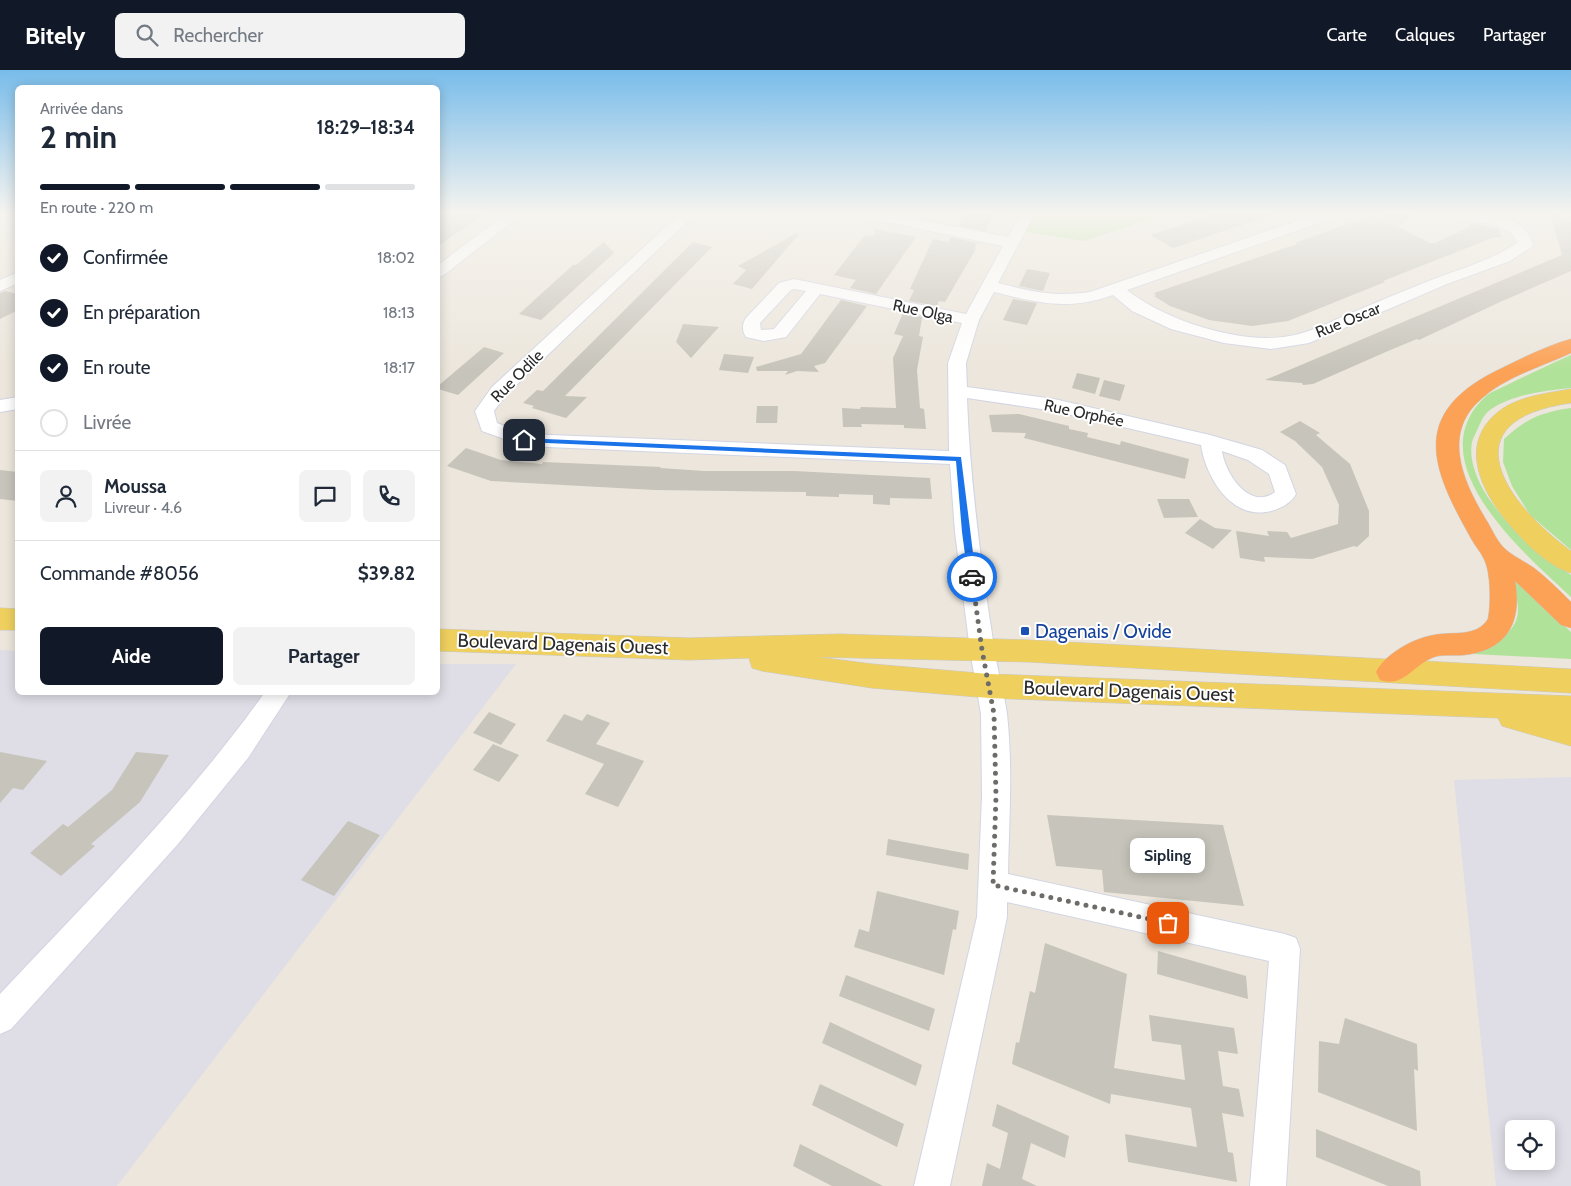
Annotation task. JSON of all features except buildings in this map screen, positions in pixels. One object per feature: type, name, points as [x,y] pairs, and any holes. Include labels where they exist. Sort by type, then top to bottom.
[{"type":"highway","points":[[1390,672],[1430,647],[1472,643],[1491,633],[1499,625],[1505,606],[1497,557],[1464,503],[1452,478],[1447,453],[1449,431],[1455,414],[1474,394],[1501,378],[1571,345]]},
{"type":"highway","points":[[1497,557],[1526,576],[1571,618]]},
{"type":"main road","points":[[1571,396],[1534,402],[1508,413],[1495,425],[1491,432],[1488,440],[1487,458],[1491,477],[1510,510],[1531,533],[1571,564]]},
{"type":"main road","name":"Boulevard Dagenais Ouest","points":[[440,640],[689,649],[839,645],[982,650],[1571,681]]},
{"type":"main road","name":"Boulevard Dagenais Ouest","points":[[689,649],[872,676],[989,686],[1571,708]]},
{"type":"main road","points":[[1466,704],[1571,732]]},
{"type":"street","name":"Rue Odile","points":[[633,265],[499,391],[484,411],[489,428],[524,440],[959,458]]},
{"type":"street","points":[[932,1186],[992,917],[996,796],[994,714],[982,650],[966,532],[959,458],[956,391],[957,363],[971,320],[1001,265]]},
{"type":"street","points":[[989,286],[1042,299],[1058,300],[1092,297],[1185,265]]},
{"type":"street","name":"Rue Oscar","points":[[1116,289],[1138,307],[1177,325],[1224,338],[1271,344],[1303,338],[1441,281],[1485,265]]},
{"type":"street","points":[[0,286],[15,278]]},
{"type":"street","name":"Rue Olga","points":[[817,288],[971,320]]},
{"type":"street","name":"Rue Orphée","points":[[956,391],[1054,405],[1210,441]]},
{"type":"street","points":[[0,406],[15,404]]},
{"type":"street","points":[[0,1018],[161,843],[218,778],[277,695]]},
{"type":"street","points":[[993,885],[1285,949],[1268,1186]]},
{"type":"shaded area","points":[[0,650],[15,651],[15,695],[440,695],[440,664],[516,664],[117,1186],[0,1186]]},
{"type":"shaded area","points":[[1571,777],[1571,1186],[1496,1186],[1454,780]]},
{"type":"green space","points":[[1571,355],[1571,388],[1519,397],[1490,410],[1484,416],[1472,440],[1471,450],[1473,466],[1479,482],[1488,497],[1500,514],[1518,533],[1571,575],[1571,597],[1528,557],[1505,532],[1485,505],[1470,477],[1463,449],[1467,422],[1486,396]]},
{"type":"green space","points":[[1571,408],[1571,550],[1530,515],[1512,486],[1503,462],[1504,439],[1519,426],[1543,414]]},
{"type":"green space","points":[[1511,580],[1516,580],[1571,632],[1571,659],[1474,654],[1472,651],[1497,640],[1513,627],[1517,618],[1518,608]]},
{"type":"way so far","points":[[972,577],[982,650],[994,714],[996,796],[993,885],[1168,923]]},
{"type":"place","name":"Dagenais / Ovide","points":[[1025,631]]},
{"type":"place","name":"Sipling","points":[[1168,923]]},
{"type":"route","points":[[524,440],[959,458],[972,577]]}]
